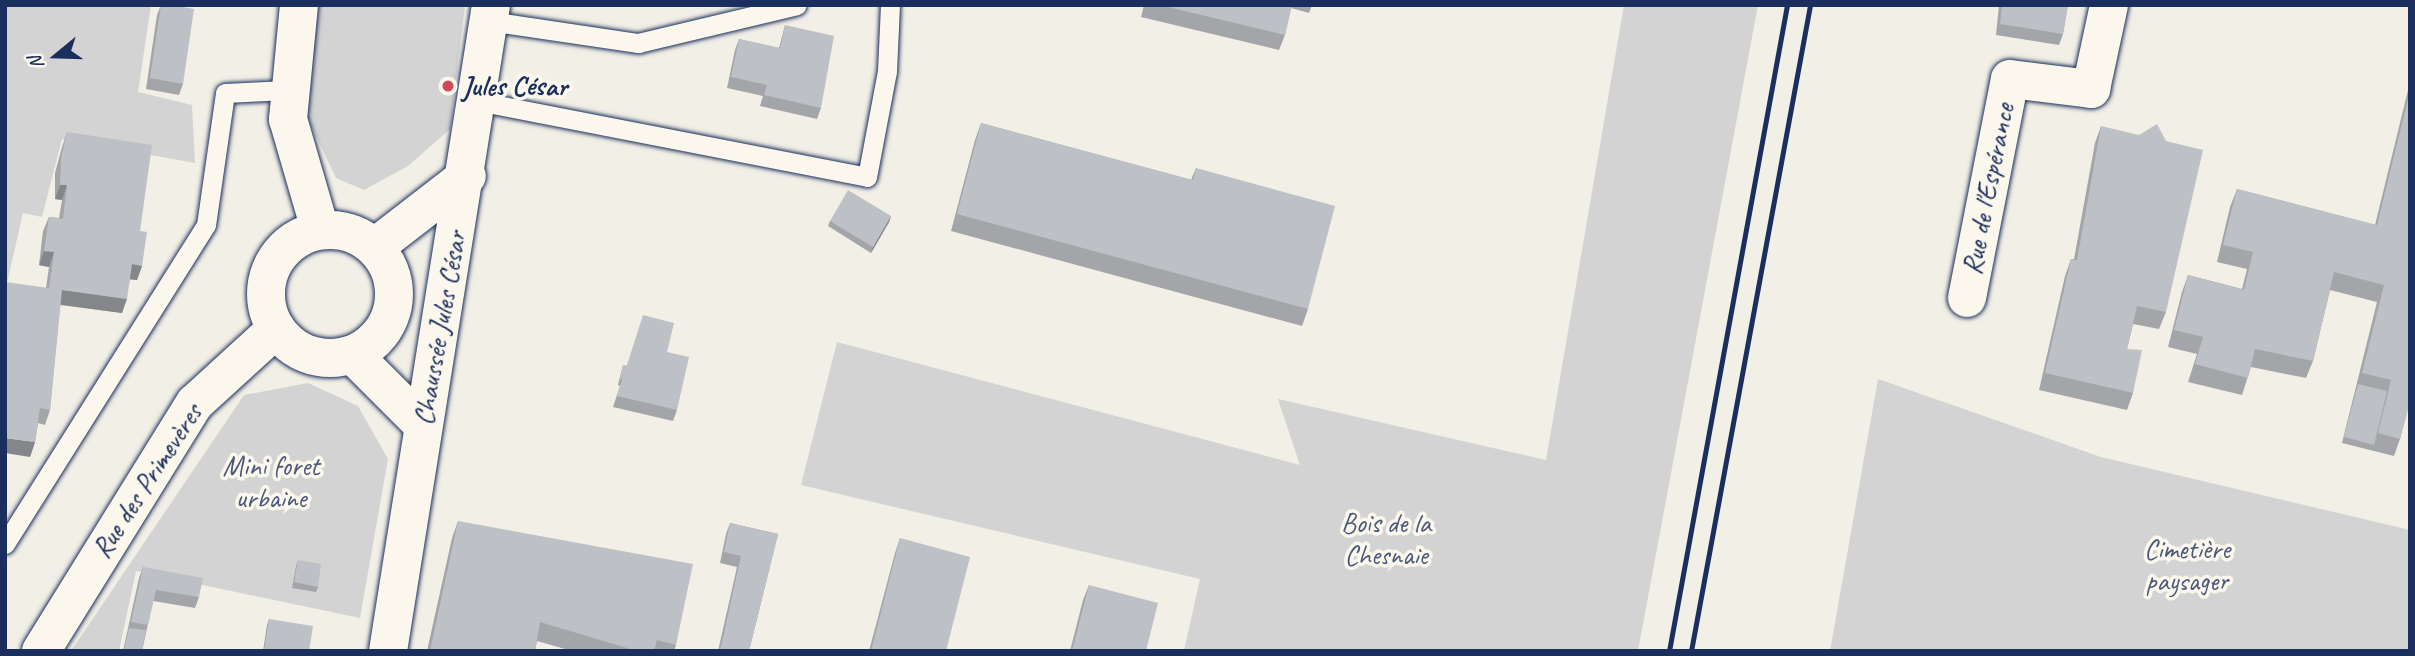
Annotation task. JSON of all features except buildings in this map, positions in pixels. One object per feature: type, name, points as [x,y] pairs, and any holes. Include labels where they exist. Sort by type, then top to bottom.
[{"type":"street","points":[[299,5],[286,90],[320,229]]},
{"type":"street","name":"Rue de l'Espérance","points":[[1967,298],[2010,79],[2091,89],[2109,5]]},
{"type":"street","name":"Chaussée Jules César","points":[[388,651],[467,176],[490,13]]},
{"type":"street","points":[[375,247],[467,176]]},
{"type":"street","points":[[320,229],[350,232],[375,247],[388,265],[393,307],[372,344],[353,355],[301,352],[275,329],[265,294],[271,267],[287,245],[320,229]]},
{"type":"street","name":"Rue des Primevères","points":[[41,651],[195,403],[275,329]]},
{"type":"street","points":[[353,355],[424,425]]},
{"type":"lane","points":[[490,13],[638,43],[797,5]]},
{"type":"lane","points":[[477,100],[867,177],[887,71],[890,5]]},
{"type":"lane","points":[[5,544],[206,225],[225,93],[286,90]]},
{"type":"green space","points":[[5,5],[151,5],[138,92],[192,105],[195,163],[62,139],[42,217],[23,213],[7,283]]},
{"type":"green space","points":[[317,5],[465,5],[450,129],[408,166],[364,190],[336,178],[303,109]]},
{"type":"green space","name":"Bois de la Chesnaie","points":[[1624,5],[1758,5],[1638,651],[1184,651],[1200,579],[801,485],[837,342],[1300,465],[1278,399],[1546,460]]},
{"type":"green space","name":"Cimetière paysager","points":[[1878,379],[2101,457],[2410,530],[2410,651],[1830,651]]},
{"type":"green space","name":"Mini foret urbaine","points":[[308,383],[358,406],[388,459],[360,618],[136,571],[119,651],[71,651],[244,395]]},
{"type":"railway","points":[[1669,651],[1787,5]]},
{"type":"railway","points":[[1691,651],[1810,5]]},
{"type":"place","name":"Jules César","points":[[448,86]]}]
